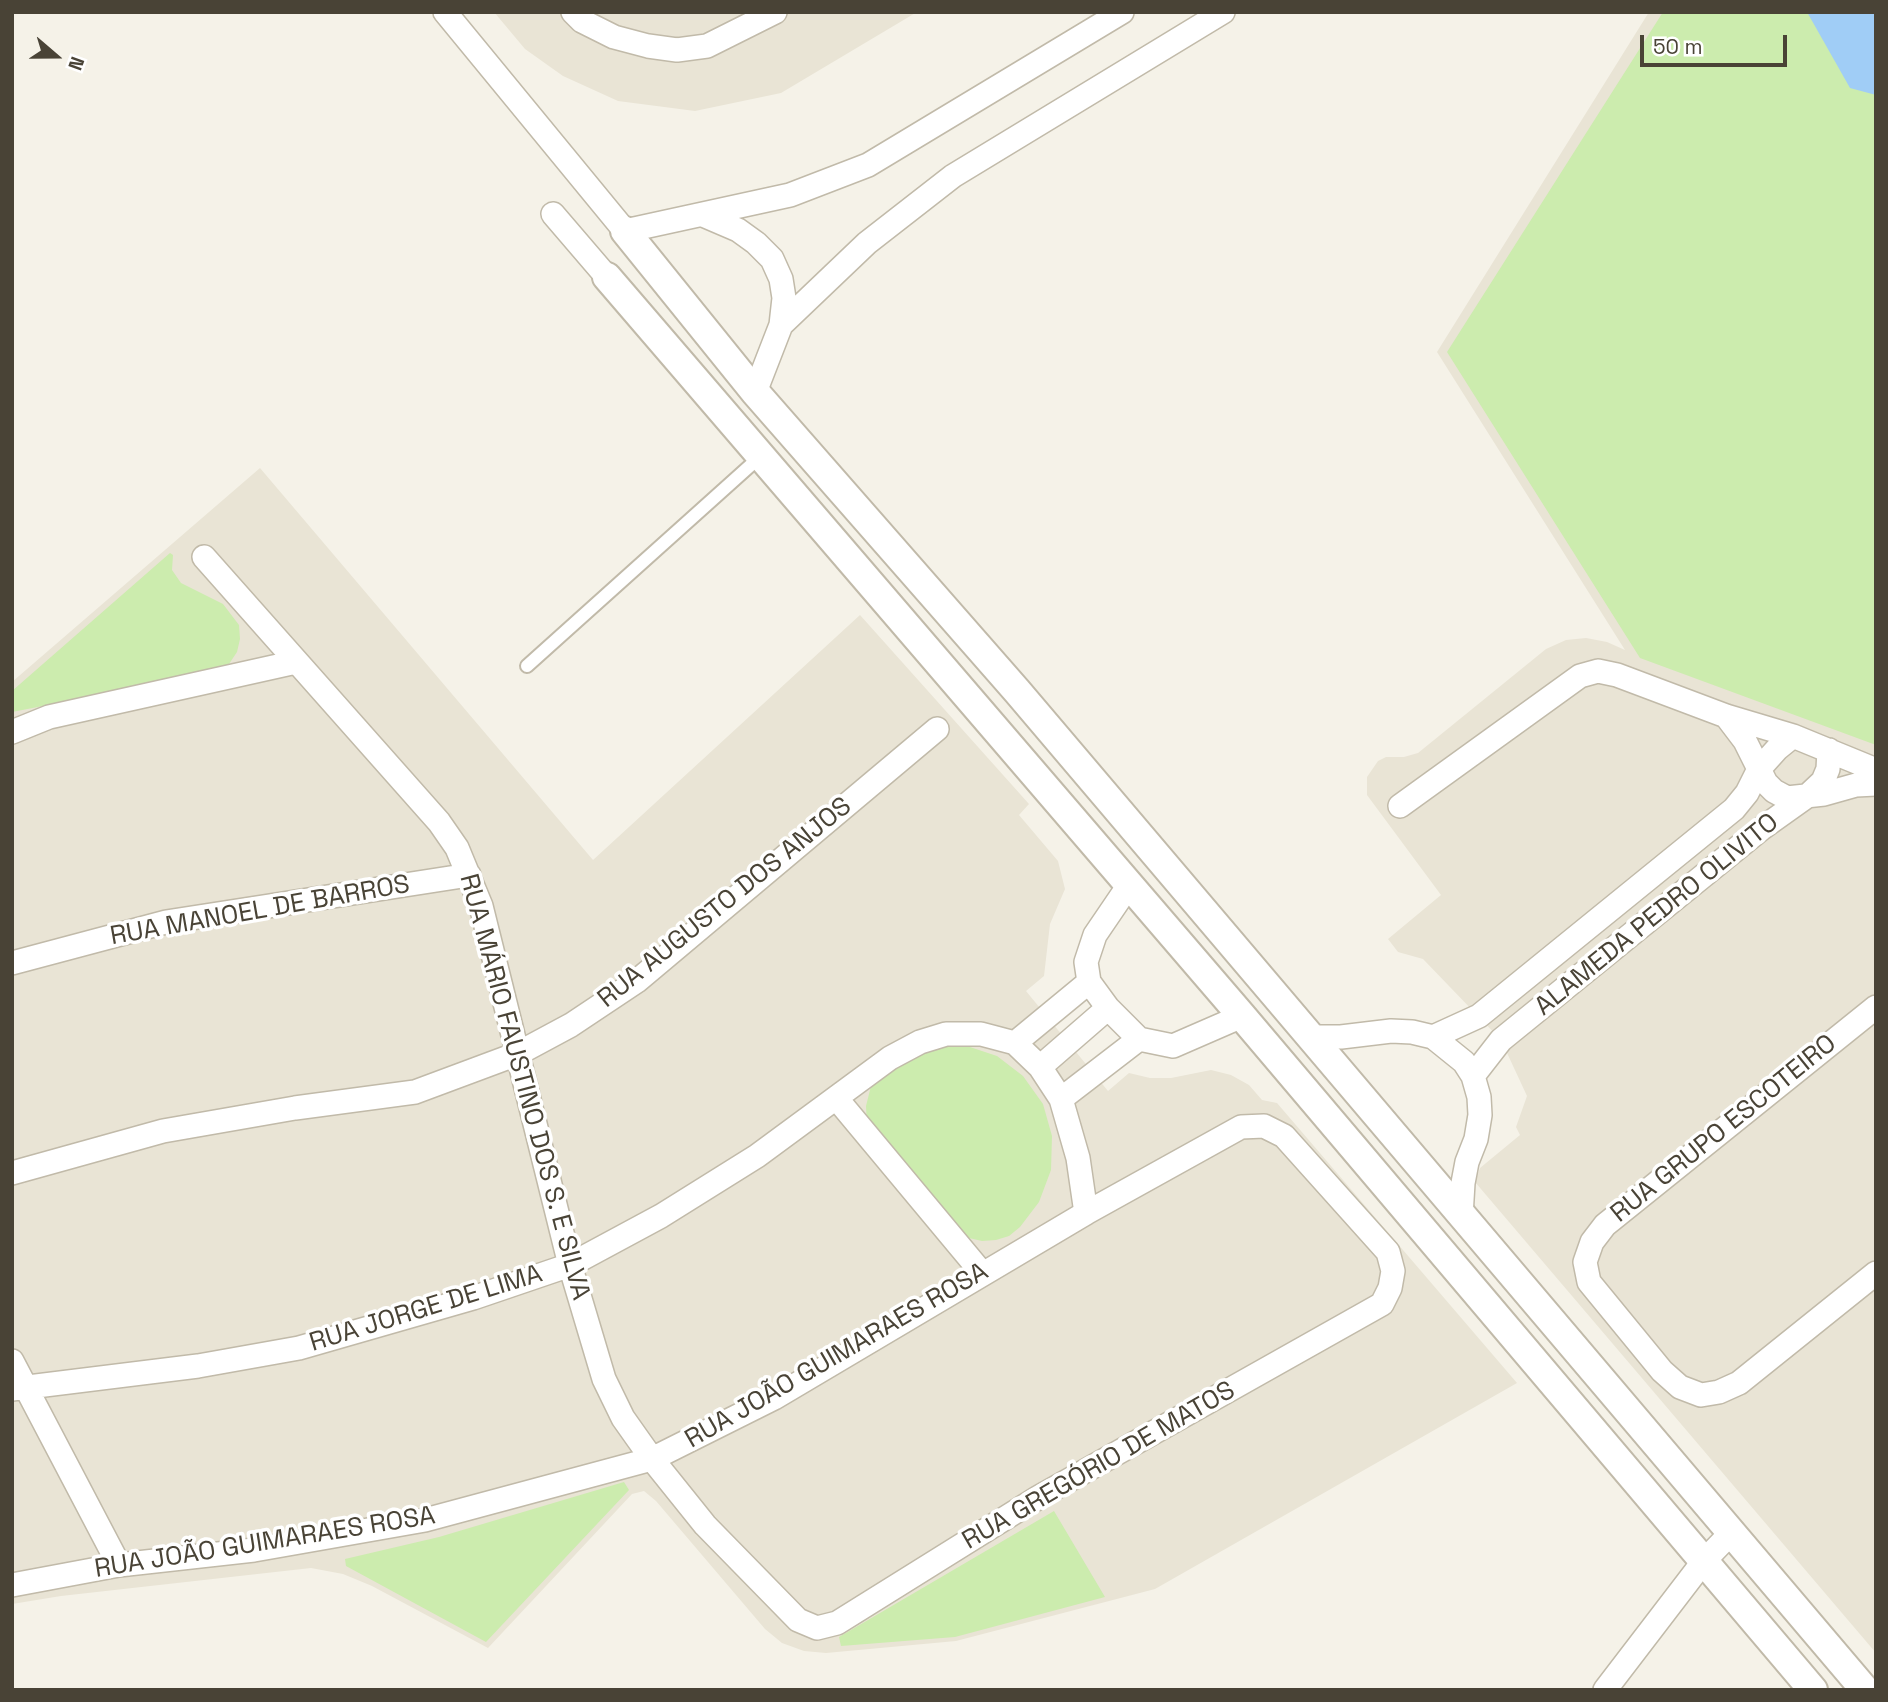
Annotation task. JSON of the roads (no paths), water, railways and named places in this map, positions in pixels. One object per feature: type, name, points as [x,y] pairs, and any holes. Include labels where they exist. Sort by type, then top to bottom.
[{"type":"street","points":[[445,12],[755,392],[1017,691],[1461,1216],[1732,1531],[1854,1686]]},
{"type":"street","points":[[573,12],[582,21],[614,37],[677,50],[707,46],[775,12]]},
{"type":"street","points":[[625,231],[790,195],[868,165],[1122,12]]},
{"type":"street","points":[[781,326],[867,243],[953,176],[1223,12]]},
{"type":"street","points":[[553,214],[762,454],[1242,1016],[1813,1690]]},
{"type":"street","points":[[704,215],[738,230],[756,243],[772,259],[780,279],[784,298],[781,326],[755,392]]},
{"type":"street","points":[[607,277],[625,231]]},
{"type":"street","points":[[607,277],[637,269],[663,280]]},
{"type":"street","name":"RUA MÁRIO FAUSTINO DOS S. E SILVA","points":[[204,557],[439,822],[457,848],[481,906],[570,1265],[604,1379],[623,1418],[705,1525],[798,1620],[817,1628]]},
{"type":"street","points":[[12,732],[49,717],[296,662]]},
{"type":"street","points":[[1400,806],[1580,676],[1598,671],[1617,675],[1726,716],[1793,736],[1876,770]]},
{"type":"street","points":[[986,717],[1017,691]]},
{"type":"street","points":[[1726,716],[1745,741],[1774,792],[1787,798],[1806,797],[1856,785],[1876,784]]},
{"type":"street","name":"RUA AUGUSTO DOS ANJOS","points":[[12,1173],[163,1131],[295,1108],[415,1092],[517,1054],[571,1025],[637,981],[937,729]]},
{"type":"street","name":"ALAMEDA PEDRO OLIVITO","points":[[1433,1037],[1479,1016],[1734,809],[1747,793],[1759,769],[1793,736]]},
{"type":"street","name":"ALAMEDA PEDRO OLIVITO","points":[[1473,1076],[1501,1040],[1761,829],[1806,797],[1823,781],[1828,769],[1829,750]]},
{"type":"street","name":"RUA MANOEL DE BARROS","points":[[12,963],[166,922],[469,874]]},
{"type":"street","points":[[1129,885],[1095,935],[1086,962],[1089,982],[1108,1008],[1139,1039],[1173,1046],[1242,1016]]},
{"type":"street","points":[[1086,1213],[1078,1158],[1061,1099],[1040,1067],[1015,1043],[1089,982]]},
{"type":"street","name":"RUA GRUPO ESCOTEIRO","points":[[1876,1007],[1605,1225],[1592,1242],[1585,1262],[1589,1282],[1662,1371],[1680,1387],[1701,1395],[1719,1392],[1739,1383],[1876,1273]]},
{"type":"street","points":[[1040,1067],[1108,1008]]},
{"type":"street","points":[[1312,1037],[1412,1032],[1433,1037],[1464,1062],[1473,1076],[1479,1097],[1479,1115],[1476,1139],[1465,1172],[1461,1216]]},
{"type":"street","name":"RUA JORGE DE LIMA","points":[[18,1388],[198,1366],[299,1348],[474,1298],[570,1265],[661,1216],[757,1156],[890,1058],[920,1042],[946,1034],[981,1034],[1015,1043]]},
{"type":"street","points":[[1061,1099],[1139,1039]]},
{"type":"street","points":[[836,1099],[982,1273]]},
{"type":"street","name":"RUA JOÃO GUIMARAES ROSA","points":[[12,1585],[119,1565],[254,1550],[425,1520],[652,1459],[774,1398],[982,1273],[1241,1127],[1264,1126],[1284,1136],[1388,1252],[1394,1271],[1382,1304]]},
{"type":"street","points":[[1479,1297],[1510,1272]]},
{"type":"street","name":"RUA GREGÓRIO DE MATOS","points":[[817,1628],[837,1623],[1039,1497],[1382,1304]]},
{"type":"street","points":[[12,1361],[18,1388],[119,1565]]},
{"type":"street","points":[[1605,1690],[1703,1562],[1732,1531]]},
{"type":"lane","points":[[527,666],[762,454]]},
{"type":"water","points":[[1807,12],[1876,12],[1876,95],[1850,88]]}]
